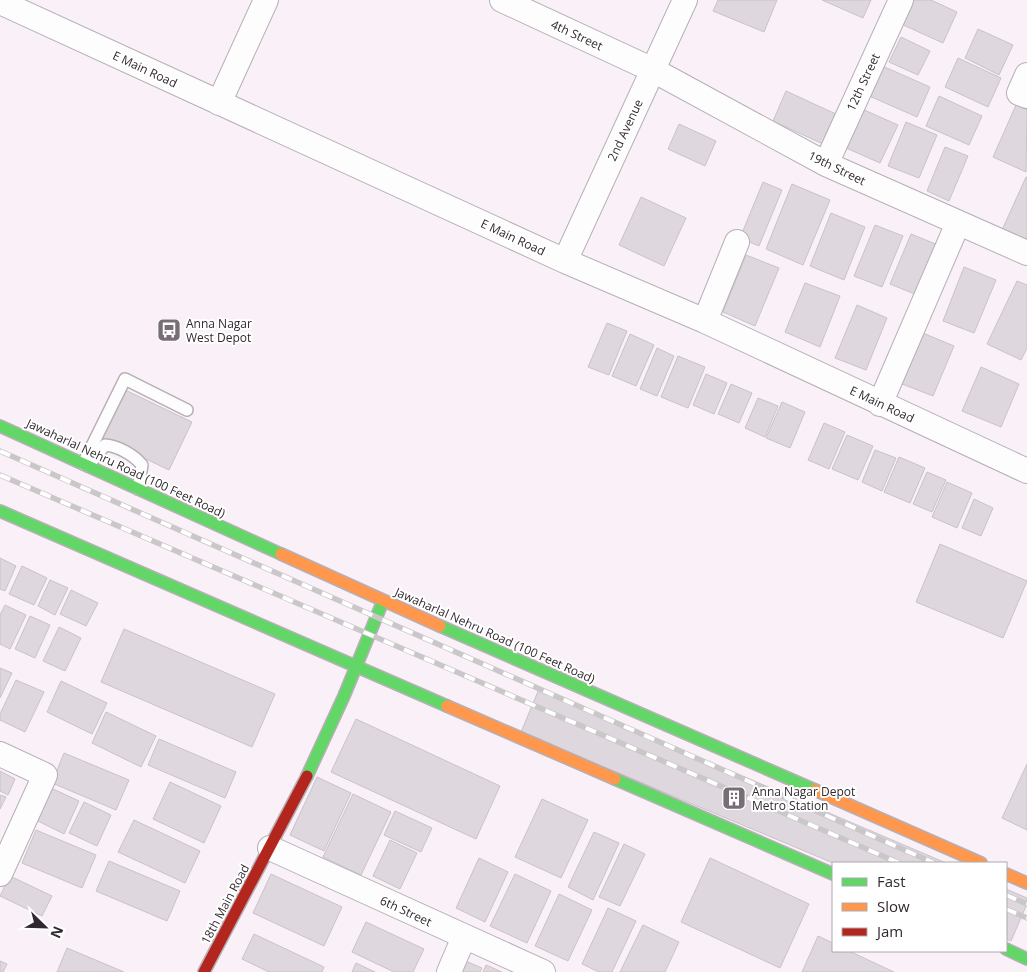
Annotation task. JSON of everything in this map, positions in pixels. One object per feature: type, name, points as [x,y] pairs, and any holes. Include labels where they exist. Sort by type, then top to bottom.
[{"type":"main road","name":"Jawaharlal Nehru Road (100 Feet Road)","points":[[0,426],[383,601],[979,862]]},
{"type":"main road","points":[[0,511],[832,874]]},
{"type":"main road","name":"18th Main Road","points":[[204,972],[270,848],[359,666],[383,601]]},
{"type":"main road","points":[[1007,874],[1027,883]]},
{"type":"main road","points":[[1007,949],[1027,958]]},
{"type":"street","points":[[219,102],[266,0]]},
{"type":"street","name":"4th Street","points":[[502,0],[653,70]]},
{"type":"street","name":"2nd Avenue","points":[[565,261],[685,0]]},
{"type":"street","name":"12th Street","points":[[826,164],[901,0]]},
{"type":"street","name":"E Main Road","points":[[0,2],[565,261],[705,321],[880,404],[1027,470]]},
{"type":"street","name":"19th Street","points":[[653,70],[826,164],[1027,253]]},
{"type":"street","points":[[1027,75],[1019,92],[1027,96]]},
{"type":"street","points":[[880,404],[958,223]]},
{"type":"street","points":[[705,321],[737,242]]},
{"type":"street","points":[[0,754],[45,775],[0,874]]},
{"type":"street","name":"6th Street","points":[[270,848],[464,938],[543,972]]},
{"type":"street","points":[[449,972],[464,938]]},
{"type":"lane","points":[[86,465],[125,379],[187,410]]},
{"type":"lane","points":[[86,465],[105,445],[116,448],[138,460],[142,465],[138,489]]},
{"type":"building","points":[[718,0],[777,0],[764,32],[713,11]]},
{"type":"building","points":[[822,0],[871,0],[863,18]]},
{"type":"building","points":[[912,0],[931,0],[957,12],[943,43],[901,24]]},
{"type":"building","points":[[978,29],[1013,45],[999,75],[965,58]]},
{"type":"building","points":[[901,37],[930,51],[918,75],[889,62]]},
{"type":"building","points":[[958,58],[1001,78],[988,107],[945,87]]},
{"type":"building","points":[[880,65],[930,87],[917,117],[867,95]]},
{"type":"building","points":[[786,91],[838,115],[825,145],[773,121]]},
{"type":"building","points":[[939,96],[982,116],[969,145],[926,126]]},
{"type":"building","points":[[1016,105],[1027,110],[1026,172],[993,157]]},
{"type":"building","points":[[862,109],[898,125],[880,163],[844,147]]},
{"type":"building","points":[[906,122],[937,135],[919,178],[888,166]]},
{"type":"building","points":[[679,124],[716,141],[705,166],[668,149]]},
{"type":"building","points":[[945,147],[968,156],[949,201],[927,191]]},
{"type":"building","points":[[1027,177],[1027,241],[1002,230]]},
{"type":"building","points":[[763,182],[782,190],[759,246],[740,238]]},
{"type":"building","points":[[792,184],[830,200],[803,265],[766,249]]},
{"type":"building","points":[[641,197],[686,218],[664,266],[619,245]]},
{"type":"building","points":[[831,213],[865,227],[844,280],[810,266]]},
{"type":"building","points":[[875,225],[903,236],[882,287],[854,276]]},
{"type":"building","points":[[911,234],[943,247],[922,297],[890,284]]},
{"type":"building","points":[[746,255],[779,268],[755,326],[723,312]]},
{"type":"building","points":[[964,267],[996,280],[974,333],[943,321]]},
{"type":"building","points":[[1017,281],[1027,285],[1027,348],[1021,360],[987,344]]},
{"type":"building","points":[[805,283],[840,296],[820,347],[785,332]]},
{"type":"building","points":[[857,305],[887,318],[866,370],[835,358]]},
{"type":"building","points":[[607,323],[627,331],[609,375],[588,367]]},
{"type":"building","points":[[918,331],[954,346],[933,396],[897,382]]},
{"type":"building","points":[[630,334],[654,345],[636,386],[612,376]]},
{"type":"building","points":[[657,348],[674,356],[657,396],[640,389]]},
{"type":"building","points":[[678,356],[705,367],[688,408],[661,397]]},
{"type":"building","points":[[981,367],[1019,384],[1001,427],[962,411]]},
{"type":"building","points":[[706,374],[727,383],[714,414],[693,405]]},
{"type":"building","points":[[731,384],[752,393],[739,423],[718,414]]},
{"type":"building","points":[[121,388],[192,422],[169,470],[98,436]]},
{"type":"building","points":[[758,398],[778,406],[765,437],[745,428]]},
{"type":"building","points":[[782,402],[805,412],[790,448],[766,438]]},
{"type":"building","points":[[824,423],[845,432],[829,469],[808,460]]},
{"type":"building","points":[[847,435],[873,446],[858,480],[832,469]]},
{"type":"building","points":[[875,450],[896,458],[882,491],[862,482]]},
{"type":"building","points":[[899,457],[925,468],[910,503],[884,492]]},
{"type":"building","points":[[927,472],[946,480],[932,512],[913,504]]},
{"type":"building","points":[[947,482],[972,493],[957,528],[932,517]]},
{"type":"building","points":[[974,499],[993,508],[981,536],[962,528]]},
{"type":"building","points":[[940,544],[1027,581],[1003,638],[916,602]]},
{"type":"building","points":[[0,558],[16,566],[5,591],[0,589]]},
{"type":"building","points":[[22,566],[47,578],[34,605],[9,594]]},
{"type":"building","points":[[50,580],[68,588],[55,615],[38,606]]},
{"type":"building","points":[[71,590],[98,603],[86,626],[60,614]]},
{"type":"building","points":[[5,605],[26,615],[10,649],[0,644],[0,615]]},
{"type":"building","points":[[30,616],[50,625],[35,658],[15,649]]},
{"type":"building","points":[[59,627],[81,638],[65,671],[43,661]]},
{"type":"building","points":[[124,629],[275,694],[252,747],[101,682]]},
{"type":"building","points":[[0,668],[12,673],[0,698]]},
{"type":"building","points":[[16,680],[44,692],[25,732],[0,720],[0,714]]},
{"type":"building","points":[[61,681],[107,703],[92,734],[47,712]]},
{"type":"building","name":"Anna Nagar Depot Metro Station","points":[[539,689],[944,862],[832,863],[521,732]]},
{"type":"building","points":[[106,712],[156,736],[141,767],[92,743]]},
{"type":"building","points":[[356,719],[500,786],[476,839],[331,772]]},
{"type":"building","points":[[159,739],[236,772],[225,798],[148,765]]},
{"type":"building","points":[[64,753],[129,780],[116,810],[52,783]]},
{"type":"building","points":[[1027,764],[1027,830],[1002,818]]},
{"type":"building","points":[[0,771],[15,779],[8,795],[0,791]]},
{"type":"building","points":[[317,777],[351,793],[324,851],[290,835]]},
{"type":"building","points":[[170,782],[221,806],[204,843],[153,819]]},
{"type":"building","points":[[51,788],[79,801],[64,834],[36,820]]},
{"type":"building","points":[[353,794],[391,812],[361,875],[323,857]]},
{"type":"building","points":[[0,795],[6,797],[0,809]]},
{"type":"building","points":[[542,799],[588,820],[561,878],[515,857]]},
{"type":"building","points":[[84,802],[111,815],[97,846],[69,833]]},
{"type":"building","points":[[395,811],[432,828],[421,852],[384,835]]},
{"type":"building","points":[[134,820],[200,851],[185,883],[118,852]]},
{"type":"building","points":[[36,830],[96,855],[82,888],[22,863]]},
{"type":"building","points":[[594,832],[619,843],[593,900],[568,887]]},
{"type":"building","points":[[390,840],[417,853],[400,889],[373,876]]},
{"type":"building","points":[[624,844],[645,854],[620,906],[599,897]]},
{"type":"building","points":[[479,858],[508,872],[485,922],[456,908]]},
{"type":"building","points":[[710,858],[809,904],[780,968],[681,922]]},
{"type":"building","points":[[109,861],[180,891],[167,921],[96,891]]},
{"type":"building","points":[[271,874],[342,907],[324,946],[253,913]]},
{"type":"building","points":[[515,874],[551,891],[527,943],[490,926]]},
{"type":"building","points":[[10,876],[52,896],[42,916],[0,896]]},
{"type":"building","points":[[1007,889],[1027,898],[1027,904],[1011,941],[1007,939]]},
{"type":"building","points":[[559,894],[592,910],[568,961],[535,946]]},
{"type":"building","points":[[608,908],[636,921],[612,972],[599,972],[582,964]]},
{"type":"building","points":[[366,922],[424,949],[413,972],[394,972],[352,952]]},
{"type":"building","points":[[643,925],[679,942],[665,972],[620,972]]},
{"type":"building","points":[[254,934],[324,967],[322,972],[269,972],[242,959]]},
{"type":"building","points":[[818,936],[832,943],[832,952],[851,952],[894,972],[802,972]]},
{"type":"building","points":[[67,948],[124,972],[57,972]]},
{"type":"building","points":[[463,960],[482,968],[480,972],[457,972]]},
{"type":"building","points":[[0,961],[7,964],[3,972],[0,972]]},
{"type":"building","points":[[356,963],[375,972],[352,972]]},
{"type":"building","points":[[486,965],[502,972],[483,972]]},
{"type":"railway","points":[[0,451],[932,862]]},
{"type":"railway","points":[[0,475],[897,862]]},
{"type":"railway","points":[[1007,895],[1027,904]]},
{"type":"railway","points":[[1007,909],[1027,918]]},
{"type":"traffic: fast","points":[[0,426],[281,554]]},
{"type":"traffic: fast","points":[[0,511],[447,706]]},
{"type":"traffic: fast","points":[[307,776],[344,696],[383,601]]},
{"type":"traffic: fast","points":[[440,626],[815,790]]},
{"type":"traffic: fast","points":[[615,779],[832,874]]},
{"type":"traffic: fast","points":[[1007,949],[1027,959]]},
{"type":"traffic: slow","points":[[281,554],[440,626]]},
{"type":"traffic: slow","points":[[447,706],[615,779]]},
{"type":"traffic: slow","points":[[815,790],[979,862]]},
{"type":"traffic: slow","points":[[1007,874],[1027,883]]},
{"type":"traffic: jam","points":[[204,972],[307,776]]},
{"type":"place","name":"Anna Nagar West Depot","points":[[169,330]]},
{"type":"place","name":"Anna Nagar Depot Metro Station","points":[[734,798]]}]
